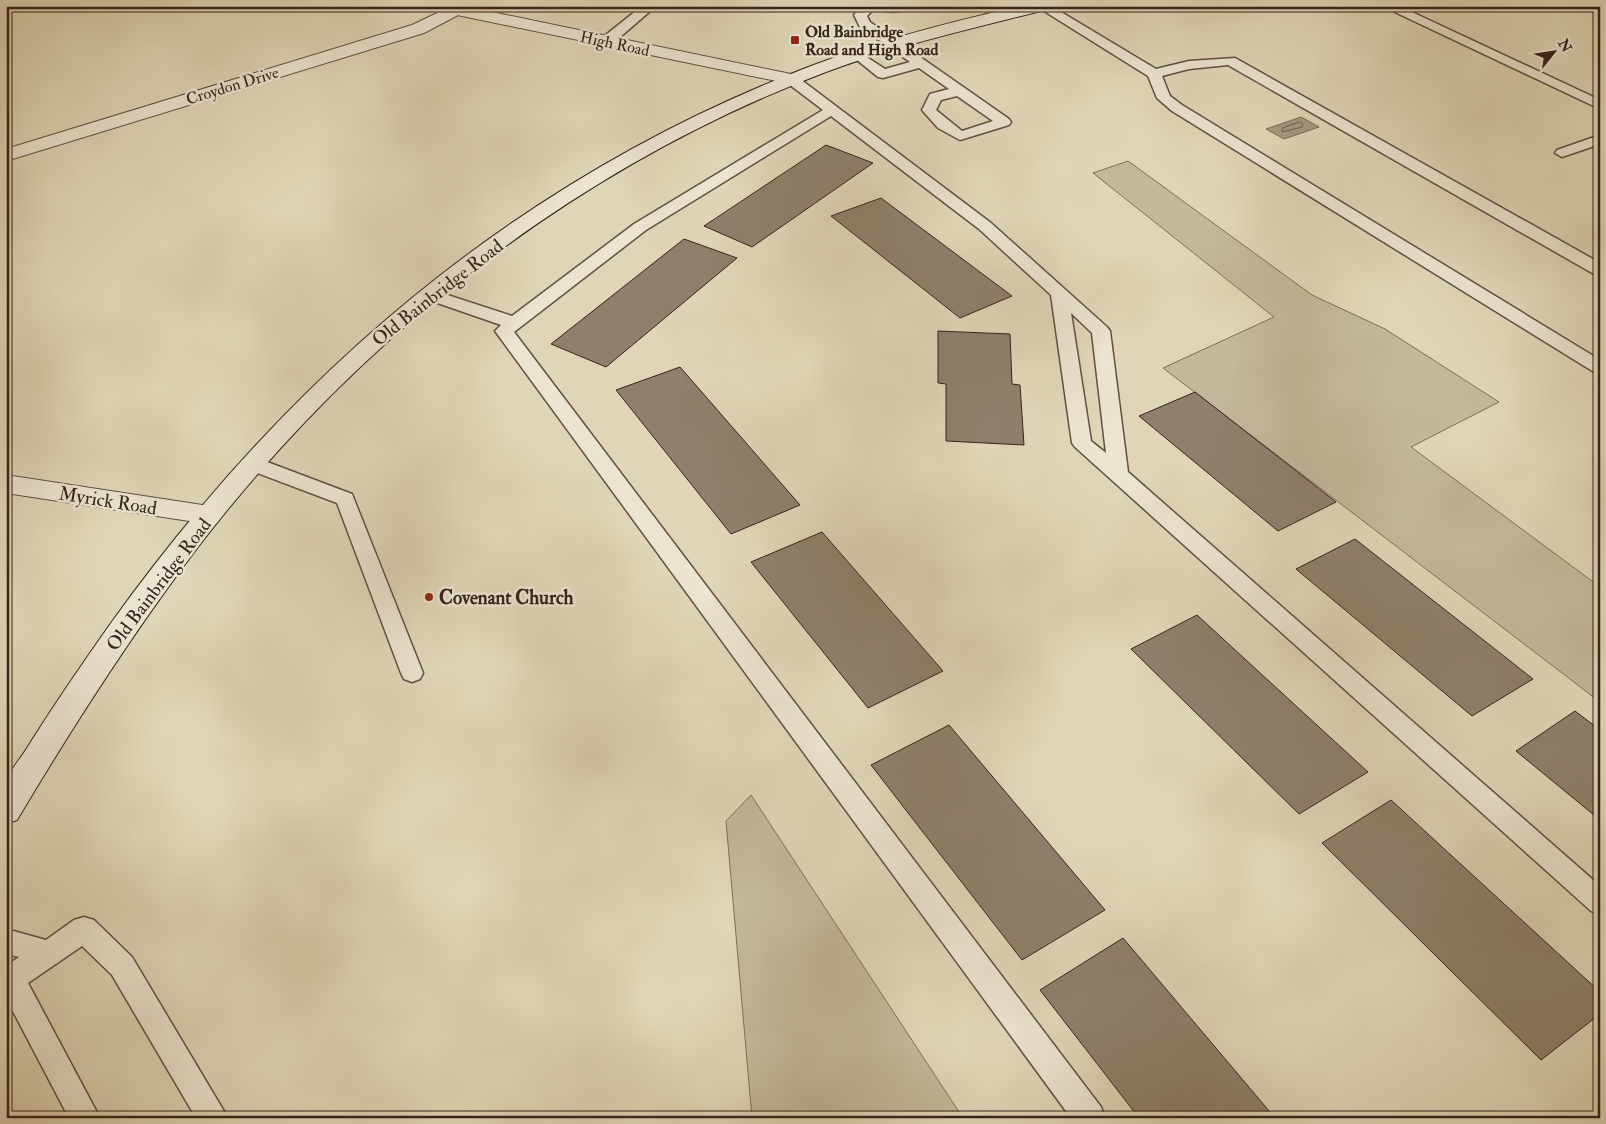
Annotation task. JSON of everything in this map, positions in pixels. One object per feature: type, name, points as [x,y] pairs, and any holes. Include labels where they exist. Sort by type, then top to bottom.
[{"type":"main road","name":"Old Bainbridge Road","points":[[6,810],[60,720],[155,583],[209,515],[293,420],[364,350],[429,294],[483,252],[567,195],[655,143],[791,79],[895,44],[1043,6]]},
{"type":"main road","name":"High Road","points":[[447,8],[791,79]]},
{"type":"main road","name":"Croydon Drive","points":[[6,155],[418,30],[447,8]]},
{"type":"main road","name":"Myrick Road","points":[[6,484],[209,515]]},
{"type":"lane","points":[[608,41],[648,6]]},
{"type":"lane","points":[[870,6],[860,15],[865,24],[895,44],[1004,122],[960,136],[950,130],[937,120],[930,110],[935,97],[959,90]]},
{"type":"lane","points":[[881,6],[888,8],[905,6]]},
{"type":"lane","points":[[1043,6],[1154,74],[1164,98],[1177,108],[1600,368]]},
{"type":"lane","points":[[1388,6],[1600,105]]},
{"type":"lane","points":[[1588,6],[1600,11]]},
{"type":"lane","points":[[859,56],[883,74],[921,63]]},
{"type":"lane","points":[[1154,74],[1189,66],[1230,61],[1600,270]]},
{"type":"lane","points":[[791,79],[984,226],[1101,331],[1118,475]]},
{"type":"lane","points":[[832,110],[640,227],[504,331],[1090,1118]]},
{"type":"lane","points":[[1562,153],[1600,139]]},
{"type":"lane","points":[[1059,292],[1082,443],[1600,903]]},
{"type":"lane","points":[[429,294],[514,323]]},
{"type":"lane","points":[[254,464],[345,499],[412,673]]},
{"type":"lane","points":[[85,1118],[11,978],[84,929],[122,966],[213,1118]]},
{"type":"lane","points":[[6,941],[48,953]]},
{"type":"shaded area","points":[[1128,161],[1312,295],[1385,329],[1499,402],[1411,447],[1600,587],[1600,702],[1163,368],[1274,317],[1093,173]]},
{"type":"shaded area","points":[[751,795],[963,1118],[752,1118],[726,821]]},
{"type":"water","points":[[1301,117],[1319,127],[1284,139],[1266,129]]},
{"type":"building","points":[[826,145],[873,163],[752,247],[704,226]]},
{"type":"building","points":[[881,198],[1012,296],[960,318],[831,216]]},
{"type":"building","points":[[684,239],[737,258],[606,367],[551,344]]},
{"type":"building","points":[[938,331],[1010,334],[1012,384],[1020,385],[1024,445],[946,441],[946,384],[938,383]]},
{"type":"building","points":[[680,367],[800,505],[731,534],[616,390]]},
{"type":"building","points":[[1195,392],[1336,502],[1278,531],[1139,416]]},
{"type":"building","points":[[822,532],[943,671],[868,708],[751,562]]},
{"type":"building","points":[[1355,539],[1533,679],[1472,716],[1296,569]]},
{"type":"building","points":[[1197,615],[1368,772],[1299,814],[1131,649]]},
{"type":"building","points":[[1575,711],[1600,730],[1600,820],[1516,751]]},
{"type":"building","points":[[949,725],[1105,910],[1022,960],[871,765]]},
{"type":"building","points":[[1391,800],[1600,992],[1600,1014],[1541,1060],[1322,843]]},
{"type":"building","points":[[1123,938],[1275,1118],[1139,1118],[1040,990]]},
{"type":"place","name":"Old Bainbridge Road and High Road","points":[[795,40]]},
{"type":"place","name":"Covenant Church","points":[[429,597]]}]
